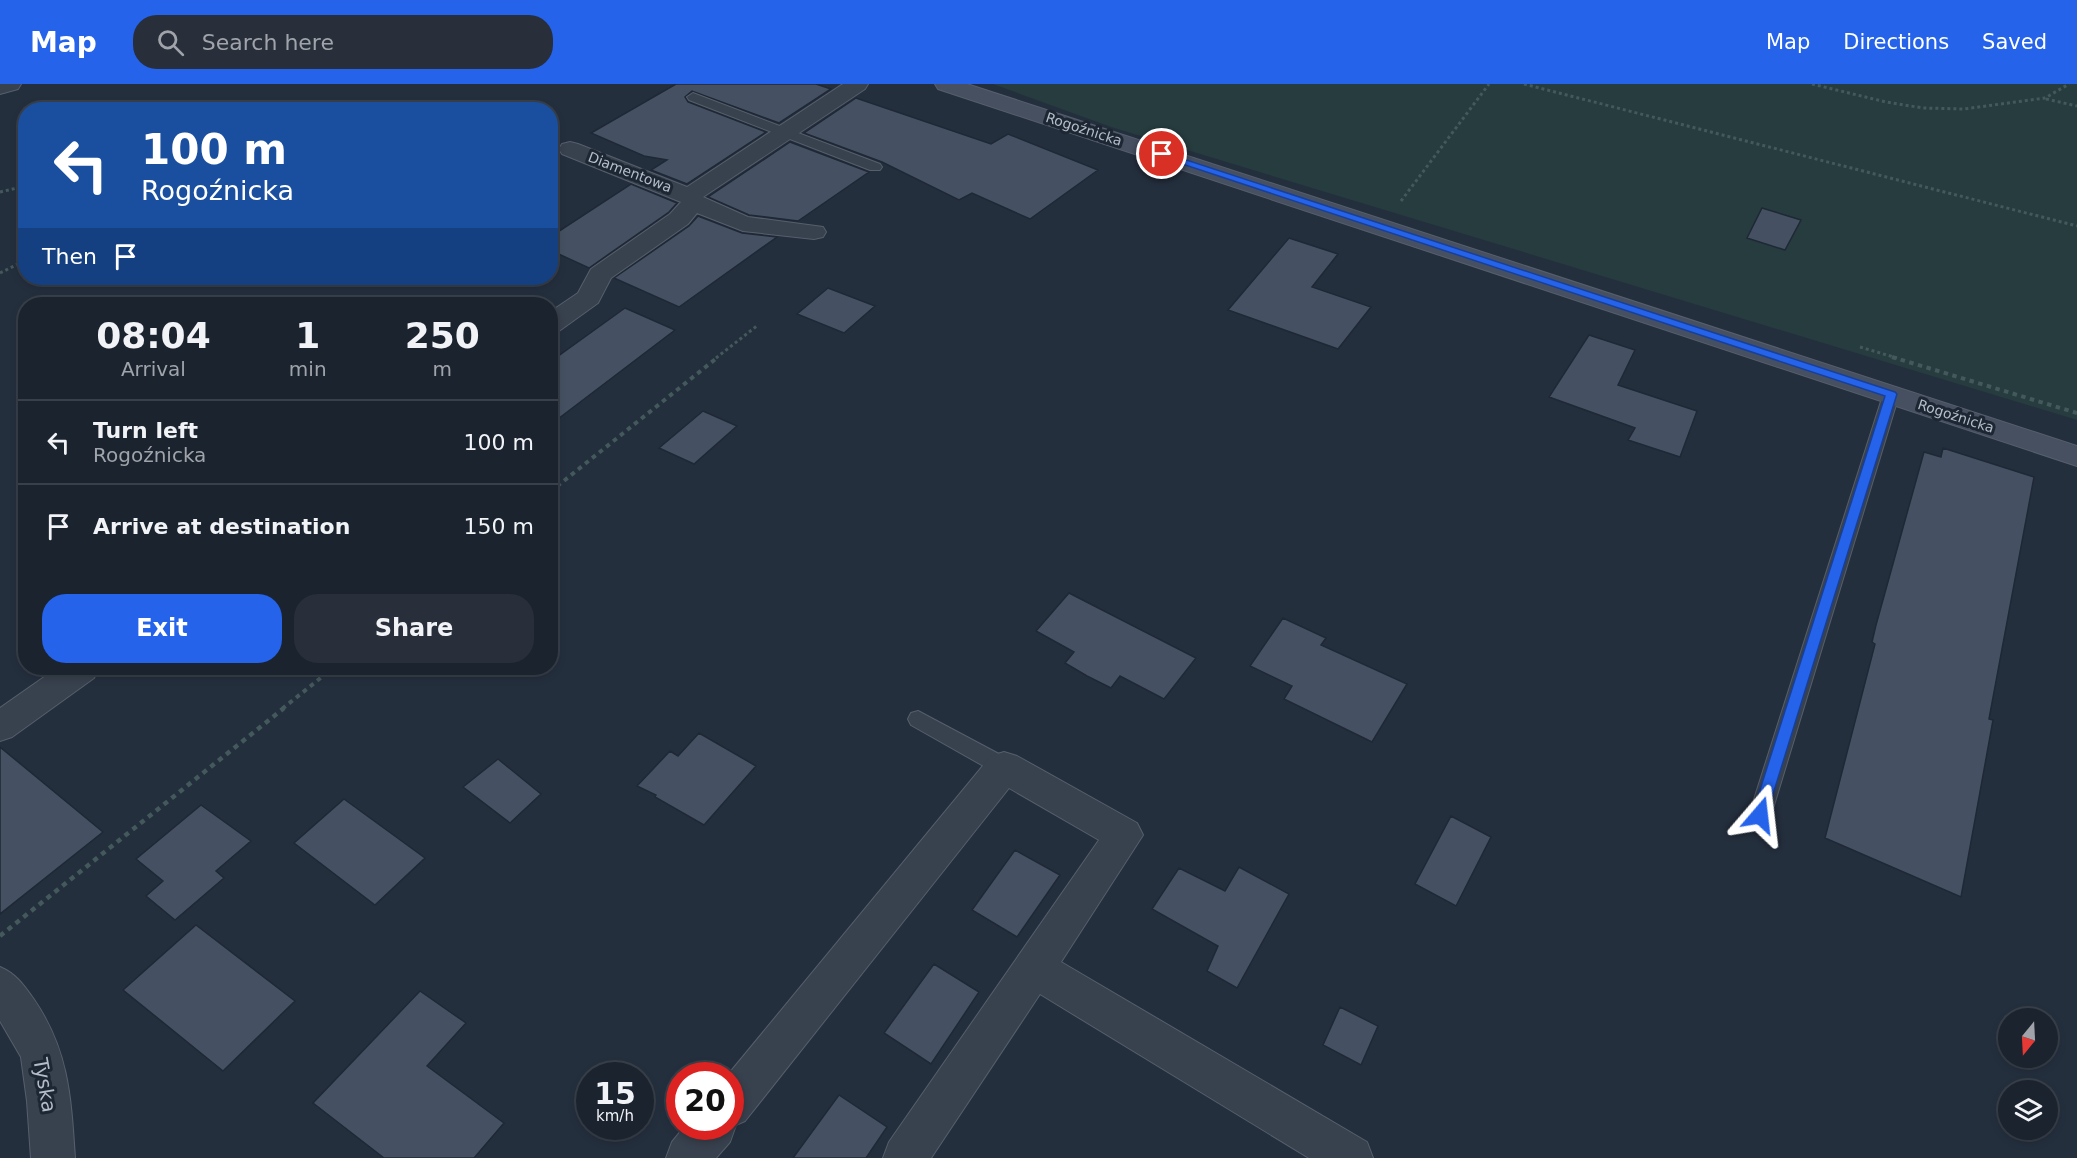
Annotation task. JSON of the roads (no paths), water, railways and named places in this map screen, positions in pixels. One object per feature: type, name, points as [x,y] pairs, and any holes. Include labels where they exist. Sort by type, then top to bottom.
[{"type":"street","points":[[0,88],[10,84]]},
{"type":"street","name":"Diamentowa","points":[[558,319],[589,297],[600,274],[679,219],[691,199],[784,132],[857,84]]},
{"type":"street","name":"Rogoźnicka","points":[[946,84],[2077,456]]},
{"type":"street","name":"Diamentowa","points":[[570,149],[691,199],[743,224],[814,232]]},
{"type":"street","points":[[0,727],[72,675]]},
{"type":"street","points":[[744,1089],[1004,767],[1124,835],[905,1158]]},
{"type":"street","points":[[1033,968],[1351,1158]]},
{"type":"street","name":"Tyska","points":[[0,987],[14,1004],[39,1048],[49,1100],[54,1158]]},
{"type":"street","points":[[688,1158],[703,1140]]},
{"type":"lane","points":[[693,97],[874,167]]},
{"type":"lane","points":[[1760,815],[1891,394]]},
{"type":"lane","points":[[918,719],[1004,767]]}]
